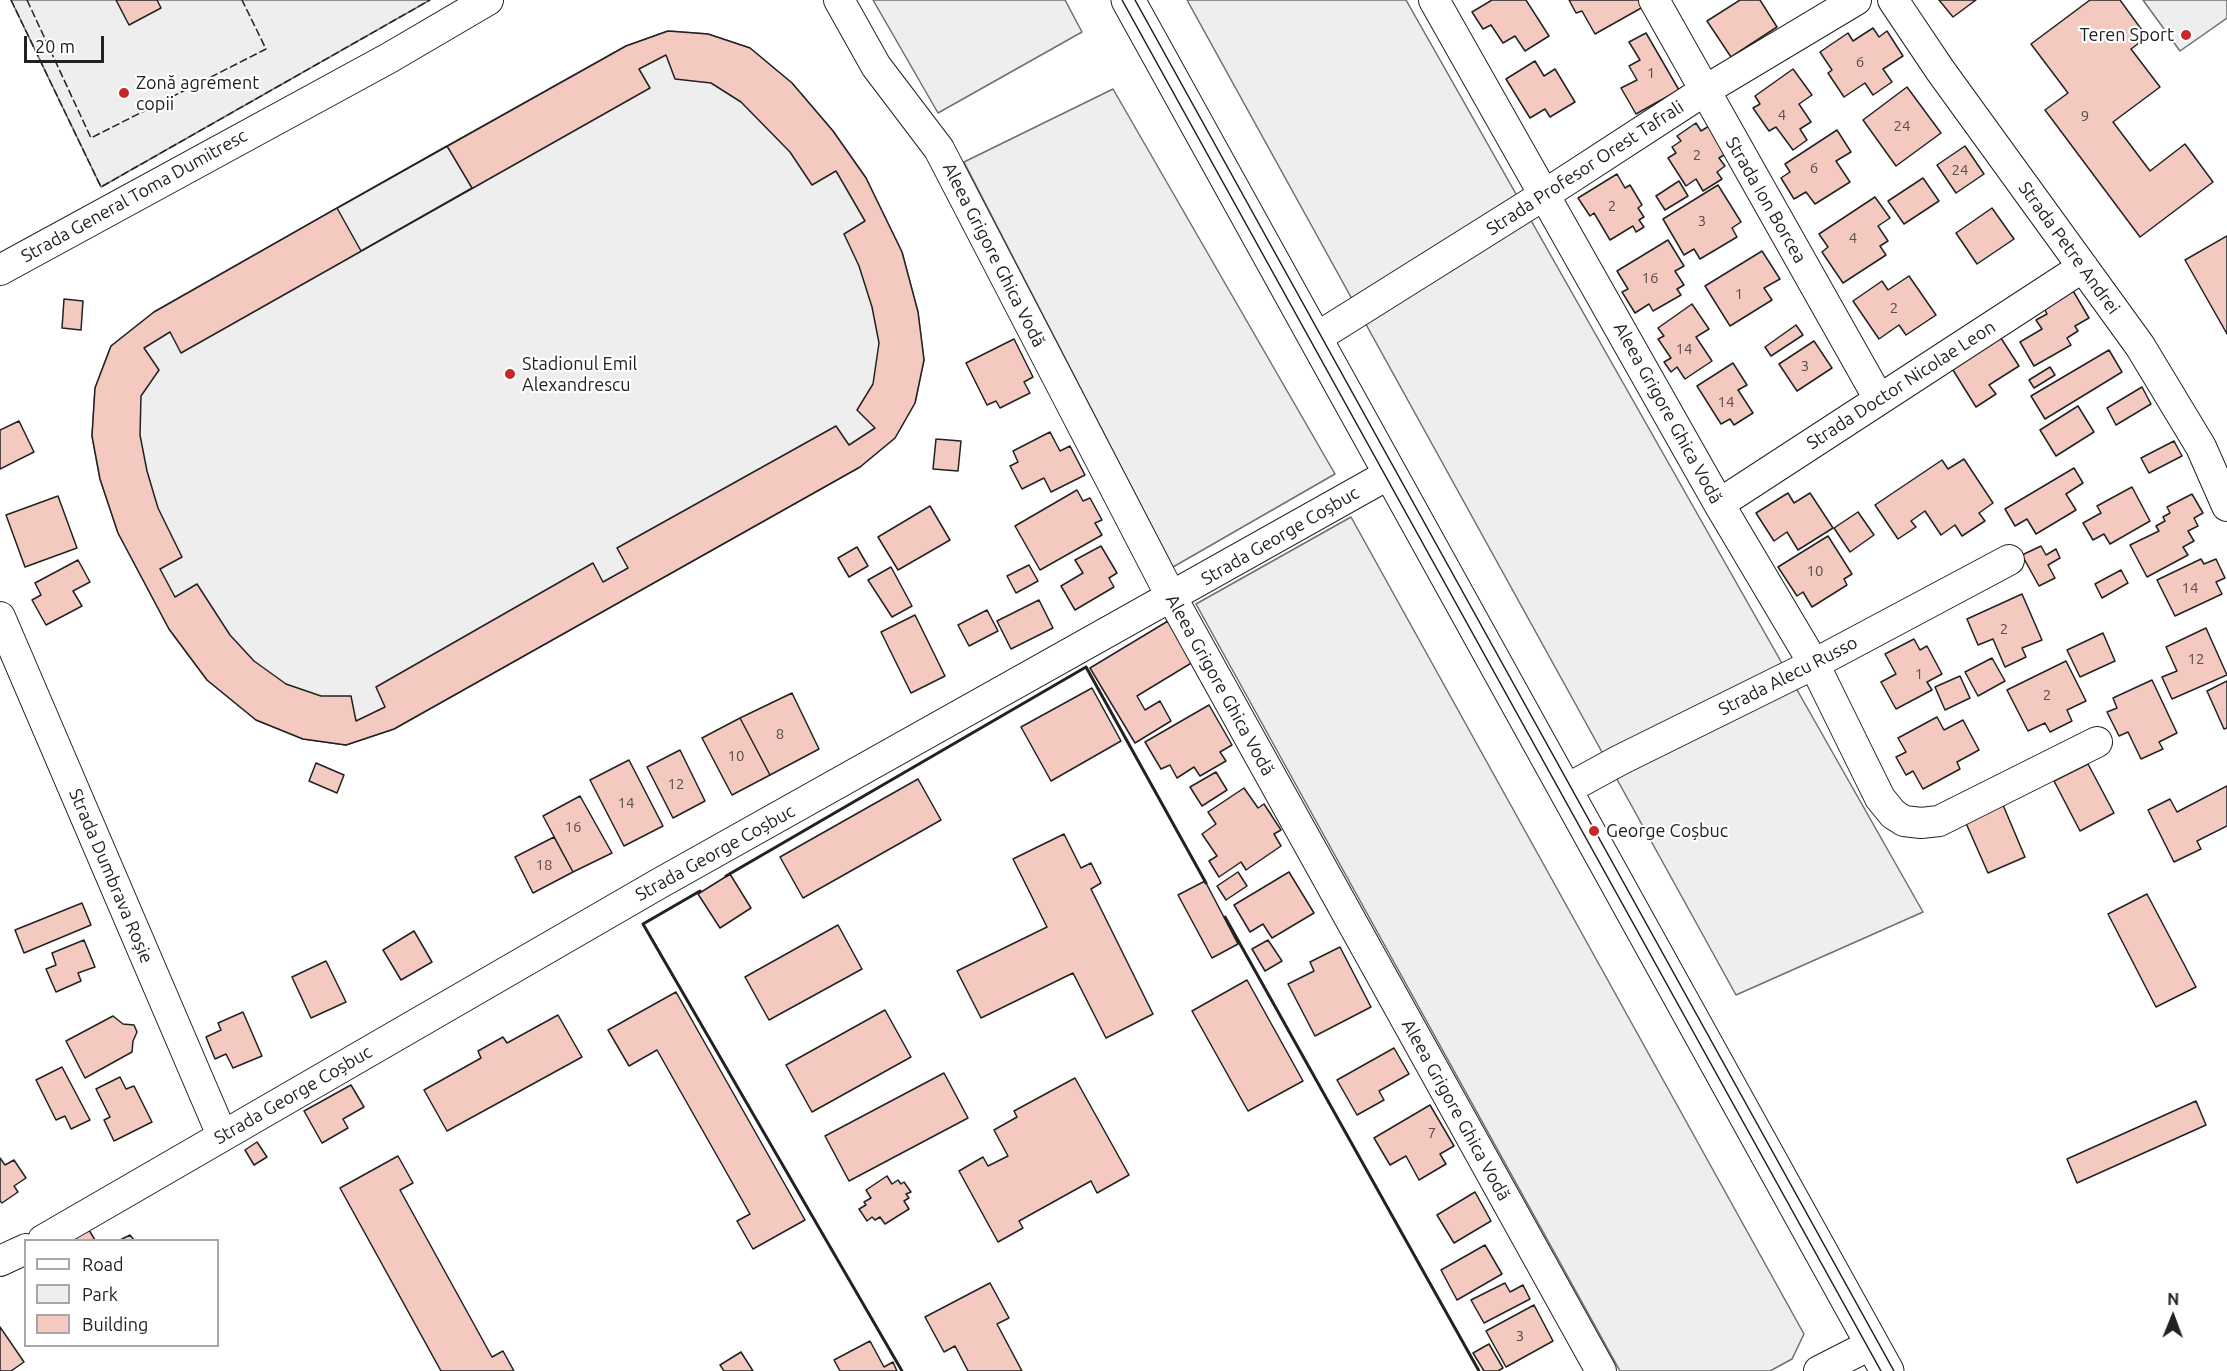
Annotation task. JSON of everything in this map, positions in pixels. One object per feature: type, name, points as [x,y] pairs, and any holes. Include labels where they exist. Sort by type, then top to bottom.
[{"type":"main road","points":[[1128,0],[1880,1358]]},
{"type":"street","name":"Strada General Toma Dumitresc","points":[[0,270],[389,58],[488,0]]},
{"type":"street","name":"Aleea Grigore Ghica Vodă","points":[[839,0],[876,66],[939,149],[1172,598],[1601,1371]]},
{"type":"street","name":"Aleea Grigore Ghica Vodă","points":[[1434,0],[1697,461],[1719,504],[1814,664],[1880,798],[1893,814],[1904,821],[1921,823],[1939,821],[2097,742]]},
{"type":"street","name":"Strada Ion Borcea","points":[[1654,0],[1879,399]]},
{"type":"street","name":"Strada Profesor Orest Tafrali","points":[[1316,338],[1544,195],[1704,91],[1856,0]]},
{"type":"street","name":"Strada Petre Andrei","points":[[1893,0],[1940,70],[2140,346],[2201,447],[2227,506]]},
{"type":"street","name":"Strada Doctor Nicolae Leon","points":[[1719,504],[2083,267]]},
{"type":"street","name":"Strada George Coșbuc","points":[[45,1239],[660,883],[1172,598],[1391,473]]},
{"type":"street","name":"Strada Alecu Russo","points":[[1565,790],[1814,664],[2009,561]]},
{"type":"street","name":"Strada Dumbrava Roșie","points":[[0,617],[222,1135]]},
{"type":"street","points":[[0,1261],[24,1250]]},
{"type":"street","points":[[1819,1371],[1880,1358]]},
{"type":"green space","points":[[11,0],[430,0],[101,187]]},
{"type":"green space","points":[[873,0],[1065,0],[1082,32],[938,113]]},
{"type":"green space","points":[[1187,0],[1406,0],[1923,912],[1736,995]]},
{"type":"green space","name":"Teren Sport","points":[[2143,0],[2227,0],[2227,18],[2180,51]]},
{"type":"green space","name":"Stadionul Emil Alexandrescu","points":[[668,31],[708,34],[750,48],[792,83],[833,131],[866,178],[902,252],[918,312],[924,360],[915,403],[895,438],[860,467],[394,729],[346,745],[303,739],[256,720],[207,680],[169,629],[118,533],[100,479],[92,436],[95,388],[111,346],[154,312],[447,146],[626,46]]},
{"type":"green space","points":[[1113,89],[1335,474],[1173,567],[964,162]]},
{"type":"green space","points":[[1351,517],[1804,1334],[1792,1359],[1770,1371],[1620,1371],[1196,604]]},
{"type":"building","points":[[116,0],[157,0],[161,8],[129,25]]},
{"type":"building","points":[[1492,0],[1526,0],[1549,36],[1525,51],[1515,36],[1503,43],[1491,25],[1483,29],[1472,12]]},
{"type":"building","points":[[1569,0],[1639,0],[1643,7],[1595,34],[1582,11],[1576,13]]},
{"type":"building","points":[[1740,0],[1760,0],[1777,27],[1731,57],[1707,21]]},
{"type":"building","points":[[1939,0],[1976,0],[1953,17]]},
{"type":"building","points":[[2090,0],[2120,0],[2147,37],[2131,49],[2160,87],[2113,122],[2150,171],[2185,144],[2213,182],[2140,237],[2045,110],[2068,93],[2031,44]]},
{"type":"building","points":[[1873,28],[1879,37],[1887,31],[1903,56],[1883,69],[1892,82],[1873,95],[1865,83],[1844,97],[1828,73],[1832,70],[1820,52],[1848,33],[1853,41]]},
{"type":"building","points":[[668,31],[708,34],[750,48],[792,83],[833,131],[866,178],[902,252],[918,312],[924,360],[915,403],[895,438],[860,467],[394,729],[346,745],[303,739],[256,720],[207,680],[169,629],[118,533],[100,479],[92,436],[95,388],[111,346],[154,312],[626,46]],"holes":[[[666,55],[675,79],[711,83],[741,102],[790,152],[812,185],[836,171],[865,221],[844,234],[859,266],[872,307],[879,343],[873,384],[857,410],[875,428],[849,445],[836,426],[617,548],[628,568],[603,582],[593,563],[376,687],[385,707],[356,721],[351,696],[321,696],[286,684],[254,661],[230,635],[197,584],[175,597],[160,569],[182,557],[158,508],[147,471],[140,435],[141,396],[159,370],[144,348],[170,332],[181,353],[650,88],[639,69]]]},
{"type":"building","points":[[1646,33],[1679,90],[1636,114],[1621,88],[1637,80],[1629,66],[1640,60],[1629,42]]},
{"type":"building","points":[[1535,61],[1544,76],[1555,69],[1575,102],[1550,117],[1545,109],[1530,118],[1506,79]]},
{"type":"building","points":[[1793,69],[1812,95],[1799,104],[1811,122],[1800,129],[1807,140],[1793,150],[1776,127],[1769,131],[1753,108],[1760,104],[1755,96]]},
{"type":"building","points":[[1907,87],[1941,133],[1896,166],[1863,120]]},
{"type":"building","points":[[1696,123],[1701,131],[1709,126],[1727,153],[1719,158],[1725,166],[1717,172],[1722,179],[1703,191],[1696,179],[1686,186],[1668,158],[1676,153],[1672,147],[1681,141],[1677,136]]},
{"type":"building","points":[[1837,130],[1851,152],[1836,161],[1850,182],[1815,204],[1806,192],[1794,199],[1781,178],[1790,172],[1785,164]]},
{"type":"building","points":[[447,146],[472,188],[361,251],[337,208]]},
{"type":"building","points":[[1965,146],[1984,174],[1956,193],[1937,165]]},
{"type":"building","points":[[1617,174],[1625,188],[1630,185],[1642,205],[1638,208],[1644,217],[1639,220],[1644,227],[1636,232],[1633,226],[1610,240],[1594,213],[1590,216],[1578,198]]},
{"type":"building","points":[[1923,178],[1939,201],[1904,224],[1888,201]]},
{"type":"building","points":[[1679,181],[1688,196],[1665,210],[1656,196]]},
{"type":"building","points":[[1718,185],[1741,222],[1732,228],[1737,237],[1700,259],[1694,249],[1684,255],[1663,219]]},
{"type":"building","points":[[1875,197],[1890,218],[1878,226],[1888,241],[1880,246],[1886,255],[1843,283],[1822,252],[1828,247],[1819,234]]},
{"type":"building","points":[[1992,208],[2014,239],[1977,264],[1956,233]]},
{"type":"building","points":[[2227,236],[2227,334],[2185,260]]},
{"type":"building","points":[[1668,240],[1684,266],[1675,271],[1684,285],[1677,289],[1681,295],[1653,311],[1649,304],[1635,313],[1622,292],[1628,289],[1617,271]]},
{"type":"building","points":[[1762,251],[1780,279],[1764,288],[1772,300],[1730,326],[1705,286]]},
{"type":"building","points":[[1909,276],[1936,315],[1906,335],[1899,325],[1879,339],[1853,301],[1882,281],[1888,290]]},
{"type":"building","points":[[2072,289],[2089,318],[2075,326],[2078,331],[2067,338],[2071,345],[2034,366],[2020,342],[2042,329],[2036,320],[2047,314],[2043,306]]},
{"type":"building","points":[[64,299],[83,301],[81,330],[62,328]]},
{"type":"building","points":[[1692,304],[1709,329],[1696,337],[1712,361],[1685,379],[1677,367],[1671,372],[1664,362],[1671,358],[1658,339],[1664,336],[1658,328]]},
{"type":"building","points":[[1796,325],[1803,335],[1771,356],[1765,347]]},
{"type":"building","points":[[1997,332],[2019,366],[1989,385],[1996,394],[1976,407],[1948,362]]},
{"type":"building","points":[[1014,339],[1033,377],[1024,382],[1030,393],[1000,408],[996,401],[987,405],[966,363]]},
{"type":"building","points":[[1814,341],[1832,368],[1797,391],[1779,364]]},
{"type":"building","points":[[2109,350],[2122,372],[2045,419],[2031,396]]},
{"type":"building","points":[[1733,363],[1747,385],[1738,390],[1753,413],[1734,425],[1730,419],[1721,424],[1697,386]]},
{"type":"building","points":[[2050,367],[2055,375],[2034,388],[2029,380]]},
{"type":"building","points":[[2142,387],[2151,404],[2116,425],[2107,408]]},
{"type":"building","points":[[2078,406],[2094,432],[2056,456],[2040,430]]},
{"type":"building","points":[[19,421],[34,452],[0,469],[0,430]]},
{"type":"building","points":[[1050,432],[1060,451],[1070,446],[1085,475],[1051,492],[1044,478],[1022,489],[1010,466],[1018,462],[1013,451]]},
{"type":"building","points":[[936,439],[961,441],[958,471],[933,469]]},
{"type":"building","points":[[2174,441],[2182,456],[2149,473],[2141,458]]},
{"type":"building","points":[[1964,459],[1993,503],[1979,513],[1985,521],[1962,536],[1955,525],[1941,535],[1925,511],[1911,521],[1916,527],[1898,539],[1875,505],[1942,460],[1948,469]]},
{"type":"building","points":[[2074,468],[2083,483],[2066,494],[2076,510],[2036,534],[2027,519],[2015,526],[2005,509]]},
{"type":"building","points":[[2132,487],[2150,521],[2110,544],[2104,534],[2093,540],[2083,523],[2101,513],[2097,506]]},
{"type":"building","points":[[1077,490],[1083,501],[1090,498],[1102,520],[1095,523],[1102,535],[1040,570],[1015,526]]},
{"type":"building","points":[[1788,493],[1794,503],[1810,493],[1833,528],[1798,550],[1787,532],[1774,541],[1756,513]]},
{"type":"building","points":[[2192,494],[2203,513],[2194,518],[2198,526],[2188,531],[2194,541],[2183,547],[2188,555],[2147,577],[2130,545],[2159,531],[2156,526],[2165,521],[2163,517],[2170,513],[2167,507]]},
{"type":"building","points":[[58,496],[77,548],[25,567],[6,515]]},
{"type":"building","points":[[930,506],[950,540],[898,570],[878,537]]},
{"type":"building","points":[[1858,512],[1874,535],[1850,552],[1834,528]]},
{"type":"building","points":[[1828,536],[1852,574],[1844,579],[1847,585],[1812,607],[1803,592],[1797,596],[1778,567]]},
{"type":"building","points":[[1101,546],[1117,573],[1109,578],[1114,587],[1075,610],[1061,586],[1083,573],[1075,560]]},
{"type":"building","points":[[2041,546],[2046,555],[2056,549],[2060,558],[2048,565],[2055,578],[2039,586],[2022,555]]},
{"type":"building","points":[[857,547],[868,566],[849,577],[838,558]]},
{"type":"building","points":[[2201,559],[2204,564],[2216,559],[2225,578],[2216,582],[2222,594],[2175,616],[2157,580]]},
{"type":"building","points":[[78,560],[90,582],[73,591],[82,606],[46,625],[32,600],[41,595],[35,583]]},
{"type":"building","points":[[1029,565],[1038,581],[1016,593],[1007,576]]},
{"type":"building","points":[[891,567],[912,606],[892,617],[868,580]]},
{"type":"building","points":[[2121,570],[2128,583],[2102,598],[2095,584]]},
{"type":"building","points":[[2022,594],[2042,640],[2022,648],[2026,657],[2005,667],[1993,639],[1978,645],[1967,619]]},
{"type":"building","points":[[1039,600],[1053,628],[1011,649],[997,621]]},
{"type":"building","points":[[987,610],[998,631],[969,646],[958,625]]},
{"type":"building","points":[[915,615],[945,676],[911,693],[881,632]]},
{"type":"building","points":[[1168,621],[1193,662],[1137,696],[1145,710],[1160,701],[1171,721],[1135,743],[1090,668]]},
{"type":"building","points":[[2206,628],[2227,675],[2172,699],[2162,677],[2177,671],[2166,647]]},
{"type":"building","points":[[2103,633],[2115,661],[2080,677],[2067,650]]},
{"type":"building","points":[[1914,639],[1920,650],[1927,646],[1942,674],[1927,682],[1932,690],[1896,709],[1881,682],[1896,674],[1885,654]]},
{"type":"building","points":[[1992,658],[2005,681],[1978,696],[1965,672]]},
{"type":"building","points":[[2066,661],[2086,701],[2067,710],[2072,721],[2050,732],[2045,723],[2028,731],[2007,690]]},
{"type":"building","points":[[1960,676],[1970,698],[1945,710],[1935,687]]},
{"type":"building","points":[[2152,680],[2177,733],[2159,742],[2163,749],[2141,759],[2128,732],[2119,736],[2107,712],[2117,708],[2113,698]]},
{"type":"building","points":[[2227,681],[2227,728],[2224,729],[2207,691]]},
{"type":"building","points":[[1092,688],[1121,741],[1051,781],[1021,727]]},
{"type":"building","points":[[792,693],[819,749],[770,775],[740,718]]},
{"type":"building","points":[[1209,705],[1232,745],[1220,752],[1226,761],[1200,776],[1194,767],[1177,778],[1170,765],[1161,769],[1145,742]]},
{"type":"building","points":[[1937,717],[1944,730],[1963,720],[1979,750],[1957,762],[1960,769],[1923,789],[1913,771],[1906,775],[1896,757],[1906,752],[1898,738]]},
{"type":"building","points":[[740,718],[770,775],[732,795],[702,738]]},
{"type":"building","points":[[680,750],[705,801],[673,818],[647,767]]},
{"type":"building","points":[[629,760],[663,826],[624,846],[590,780]]},
{"type":"building","points":[[316,763],[344,775],[337,793],[309,781]]},
{"type":"building","points":[[2088,764],[2114,813],[2080,831],[2054,781]]},
{"type":"building","points":[[1216,772],[1227,790],[1202,806],[1190,787]]},
{"type":"building","points":[[918,779],[941,820],[803,898],[780,857]]},
{"type":"building","points":[[2227,786],[2227,826],[2197,841],[2201,849],[2174,862],[2148,810],[2170,799],[2177,812]]},
{"type":"building","points":[[1244,788],[1258,808],[1264,804],[1281,830],[1274,834],[1281,846],[1246,870],[1241,862],[1219,877],[1209,861],[1217,856],[1202,834],[1216,824],[1208,812]]},
{"type":"building","points":[[580,796],[612,853],[573,872],[543,816]]},
{"type":"building","points":[[2003,805],[2025,857],[1988,873],[1965,821]]},
{"type":"building","points":[[1064,834],[1081,868],[1091,863],[1101,883],[1091,889],[1153,1014],[1106,1038],[1073,973],[981,1018],[957,971],[1047,927],[1013,859]]},
{"type":"building","points":[[554,837],[573,872],[533,893],[515,857]]},
{"type":"building","points":[[1238,872],[1247,886],[1226,900],[1217,886]]},
{"type":"building","points":[[1289,872],[1314,913],[1272,938],[1263,924],[1250,932],[1234,905]]},
{"type":"building","points":[[730,874],[751,908],[720,928],[698,894]]},
{"type":"building","points":[[1205,881],[1238,944],[1212,958],[1178,895]]},
{"type":"building","points":[[2147,894],[2196,987],[2156,1007],[2108,914]]},
{"type":"building","points":[[82,903],[91,925],[24,953],[15,930]]},
{"type":"building","points":[[838,925],[862,969],[769,1020],[745,977]]},
{"type":"building","points":[[414,931],[432,962],[401,980],[383,950]]},
{"type":"building","points":[[84,940],[95,967],[78,973],[81,981],[56,992],[46,969],[56,965],[52,953]]},
{"type":"building","points":[[1268,940],[1282,961],[1265,971],[1252,949]]},
{"type":"building","points":[[1340,947],[1371,1007],[1315,1036],[1288,984],[1314,971],[1310,962]]},
{"type":"building","points":[[326,961],[346,1002],[311,1018],[292,977]]},
{"type":"building","points":[[1247,980],[1303,1081],[1248,1111],[1192,1011]]},
{"type":"building","points":[[676,992],[805,1220],[753,1249],[737,1221],[750,1214],[657,1050],[629,1066],[608,1030]]},
{"type":"building","points":[[885,1010],[911,1057],[812,1112],[786,1065]]},
{"type":"building","points":[[243,1012],[262,1056],[233,1068],[226,1054],[215,1059],[206,1037],[221,1030],[218,1023]]},
{"type":"building","points":[[558,1015],[582,1057],[447,1131],[424,1090],[481,1058],[478,1051],[503,1037],[507,1043]]},
{"type":"building","points":[[113,1016],[123,1024],[134,1025],[137,1032],[132,1052],[85,1078],[66,1041]]},
{"type":"building","points":[[1394,1048],[1409,1074],[1379,1091],[1384,1100],[1357,1115],[1337,1080]]},
{"type":"building","points":[[62,1067],[90,1120],[71,1129],[65,1116],[56,1120],[36,1080]]},
{"type":"building","points":[[944,1073],[968,1118],[849,1181],[825,1136]]},
{"type":"building","points":[[120,1077],[126,1089],[134,1086],[152,1122],[114,1141],[104,1120],[110,1117],[96,1089]]},
{"type":"building","points":[[1075,1078],[1129,1175],[1097,1193],[1091,1181],[1019,1221],[1023,1228],[998,1242],[959,1171],[983,1157],[988,1166],[1008,1156],[994,1130],[1017,1117],[1014,1111]]},
{"type":"building","points":[[351,1085],[364,1107],[343,1119],[348,1128],[322,1143],[304,1111]]},
{"type":"building","points":[[2196,1101],[2206,1125],[2077,1183],[2067,1159]]},
{"type":"building","points":[[1430,1105],[1454,1146],[1440,1154],[1446,1164],[1419,1180],[1406,1156],[1390,1165],[1374,1138]]},
{"type":"building","points":[[257,1142],[267,1157],[254,1165],[245,1150]]},
{"type":"building","points":[[398,1156],[413,1183],[400,1190],[492,1357],[503,1351],[514,1371],[441,1371],[340,1188]]},
{"type":"building","points":[[0,1158],[5,1165],[14,1160],[26,1178],[14,1186],[18,1192],[2,1203],[0,1201]]},
{"type":"building","points":[[887,1176],[892,1184],[898,1180],[901,1184],[904,1182],[911,1192],[906,1194],[909,1198],[904,1201],[909,1209],[885,1224],[880,1217],[875,1220],[872,1217],[867,1221],[859,1209],[871,1198],[866,1190]]},
{"type":"building","points":[[1475,1192],[1491,1221],[1454,1243],[1437,1215]]},
{"type":"building","points":[[89,1230],[94,1239],[74,1239]]},
{"type":"building","points":[[1485,1245],[1502,1274],[1457,1300],[1441,1270]]},
{"type":"building","points":[[990,1283],[1009,1318],[997,1324],[1022,1371],[968,1371],[955,1346],[944,1352],[925,1317]]},
{"type":"building","points":[[1505,1283],[1510,1292],[1523,1285],[1530,1299],[1484,1323],[1471,1300]]},
{"type":"building","points":[[1534,1305],[1553,1341],[1506,1367],[1486,1331]]},
{"type":"building","points":[[0,1327],[24,1362],[11,1371],[0,1371]]},
{"type":"building","points":[[870,1341],[884,1367],[893,1362],[897,1371],[840,1371],[834,1360]]},
{"type":"building","points":[[1489,1344],[1503,1368],[1498,1371],[1484,1371],[1473,1353]]},
{"type":"building","points":[[741,1352],[753,1371],[724,1371],[720,1365]]},
{"type":"tram line","points":[[1122,0],[1881,1371]]},
{"type":"tram line","points":[[1135,0],[1894,1371]]},
{"type":"fence","points":[[11,0],[101,187],[430,0]]},
{"type":"fence","points":[[27,0],[91,138],[266,49],[242,0]]},
{"type":"wall","points":[[726,876],[1086,667],[1206,883]]},
{"type":"wall","points":[[700,891],[643,924],[902,1371]]},
{"type":"wall","points":[[1225,917],[1479,1371]]},
{"type":"place","name":"Teren Sport","points":[[2186,35]]},
{"type":"place","name":"Zonă agrement copii","points":[[124,93]]},
{"type":"place","name":"Stadionul Emil Alexandrescu","points":[[510,374]]},
{"type":"place","name":"George Coșbuc","points":[[1594,831]]}]
